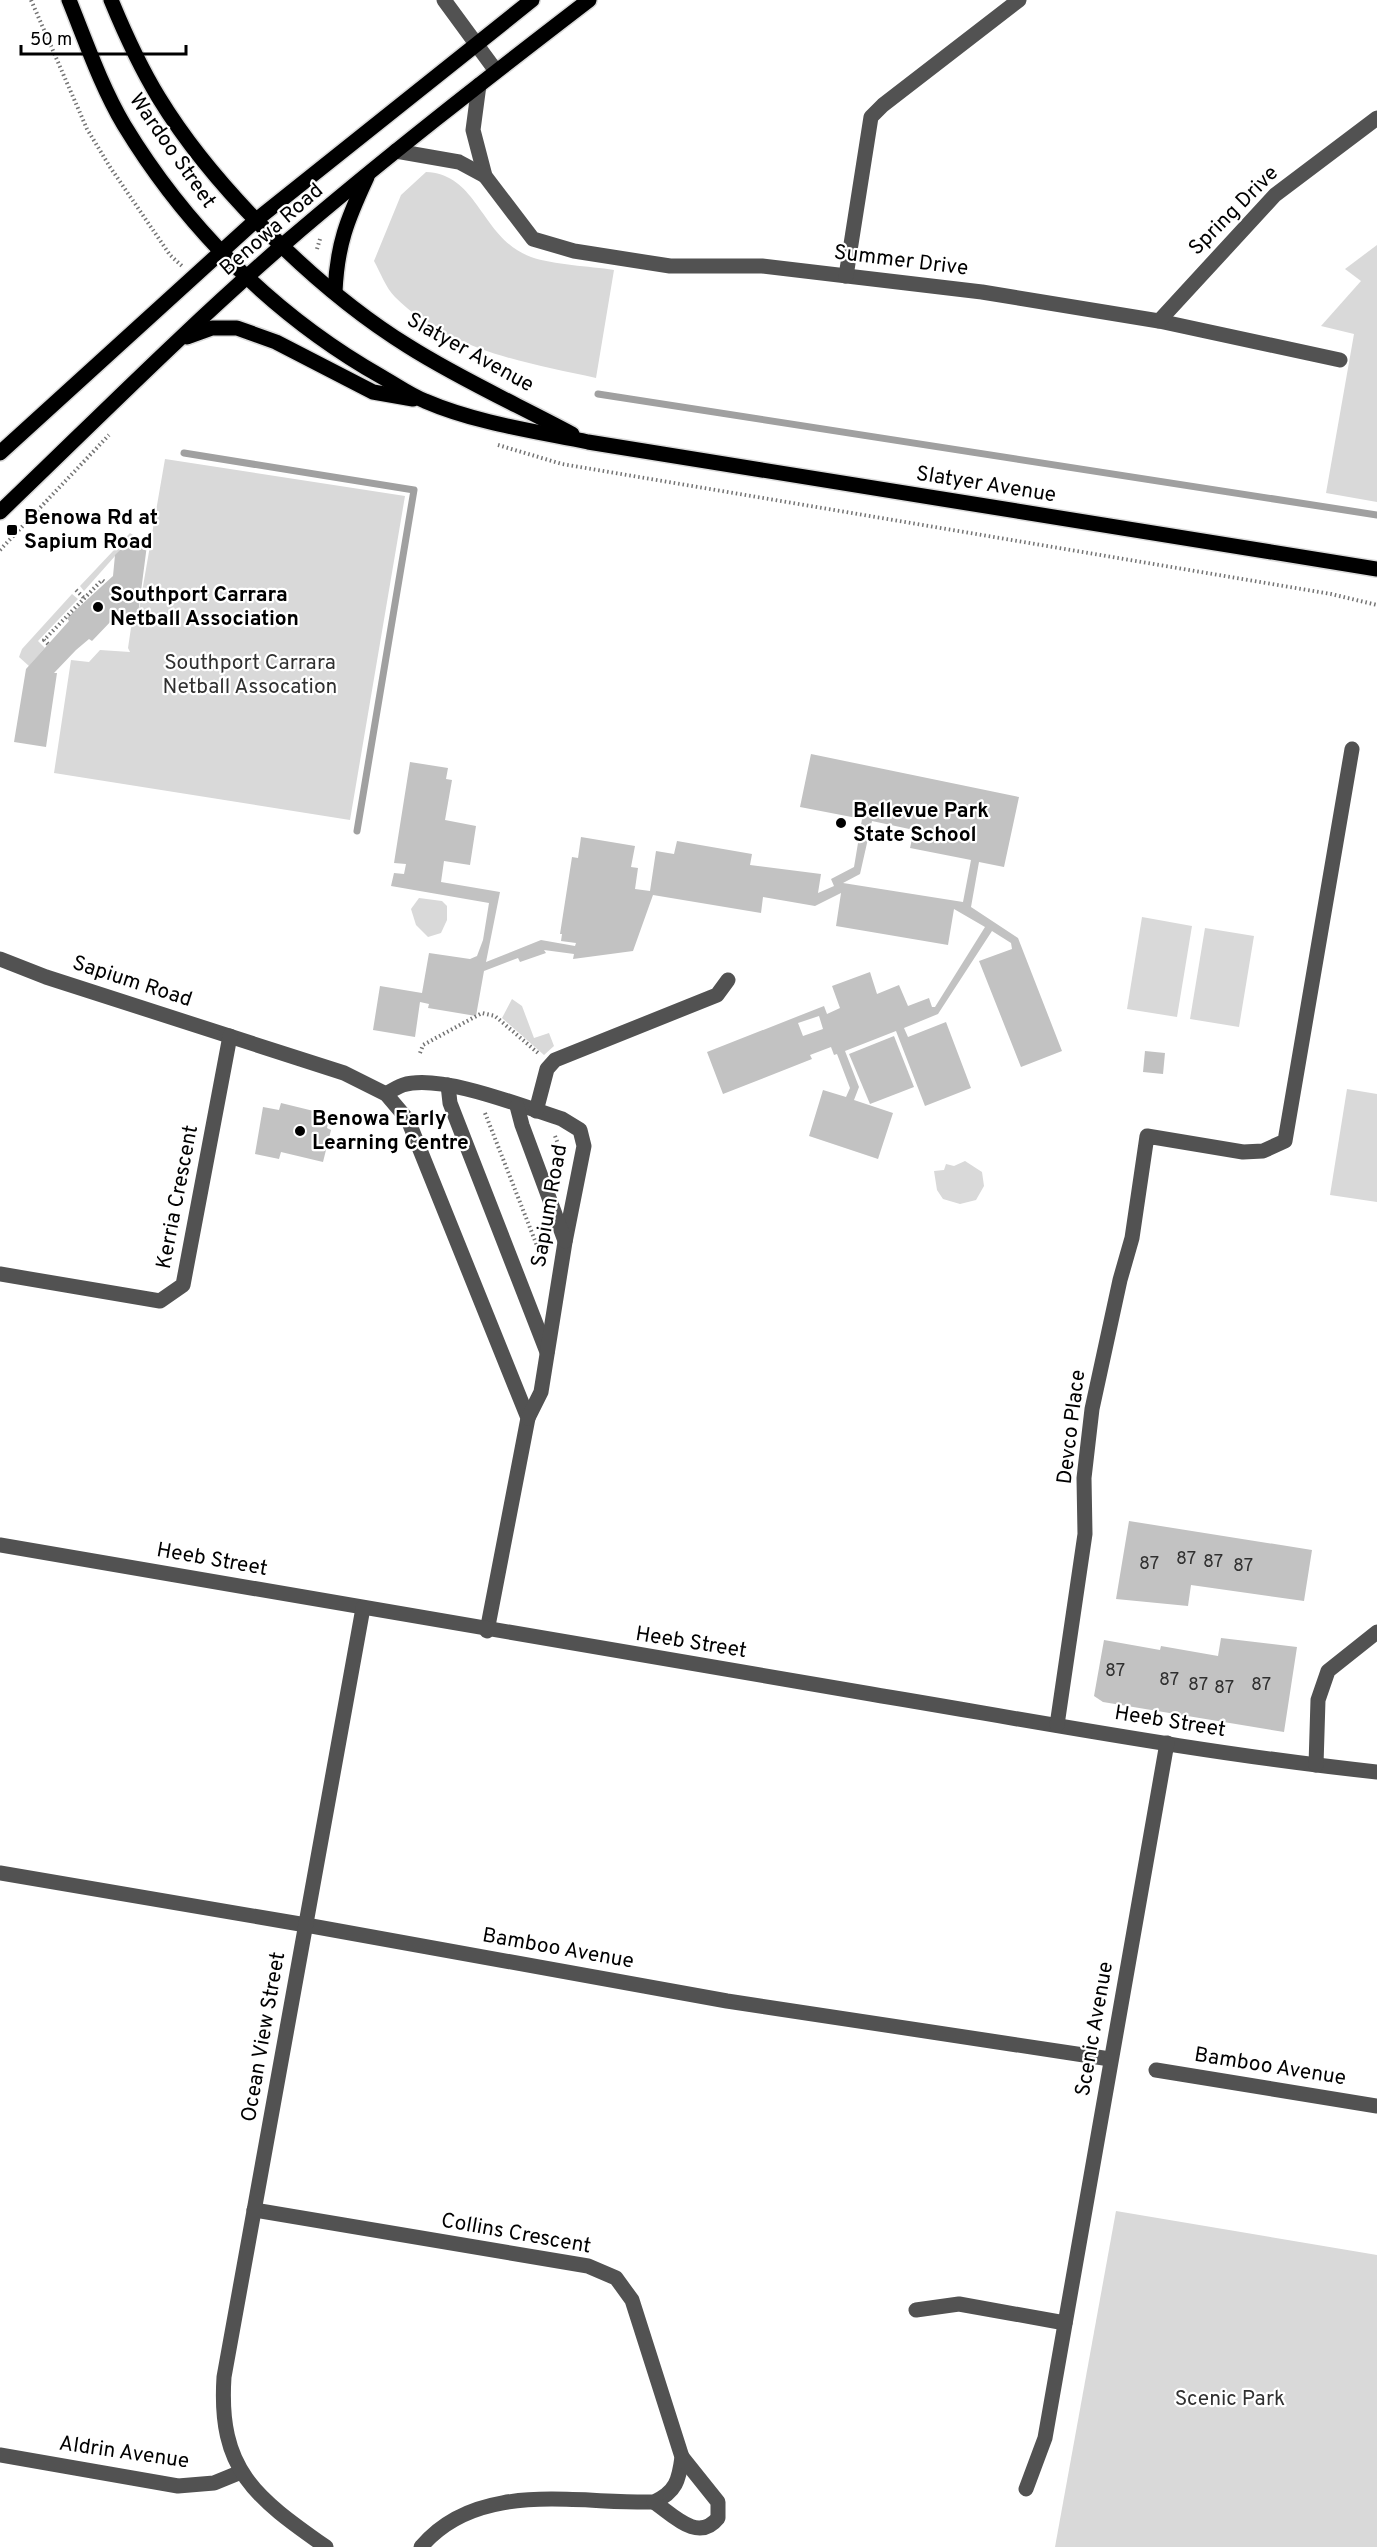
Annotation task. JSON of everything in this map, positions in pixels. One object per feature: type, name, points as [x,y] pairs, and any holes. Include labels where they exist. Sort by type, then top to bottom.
[{"type":"main road","name":"Wardoo Street","points":[[69,0],[107,94],[125,126],[167,186],[219,252],[248,278]]},
{"type":"main road","name":"Wardoo Street","points":[[111,0],[130,45],[160,100],[208,165],[255,221]]},
{"type":"main road","name":"Benowa Road","points":[[0,453],[255,221],[532,0]]},
{"type":"main road","name":"Benowa Road","points":[[0,512],[179,340],[283,246],[370,172],[589,0]]},
{"type":"main road","points":[[335,292],[336,255],[347,221],[370,172]]},
{"type":"main road","name":"Slatyer Avenue","points":[[255,221],[335,292],[408,346],[588,442]]},
{"type":"main road","name":"Slatyer Avenue","points":[[248,278],[356,362],[425,401],[478,418],[588,442],[1377,569]]},
{"type":"main road","points":[[179,340],[212,327],[237,327],[276,342],[373,392],[425,401]]},
{"type":"street","points":[[444,0],[496,71]]},
{"type":"street","points":[[846,276],[871,117],[883,105],[1018,0]]},
{"type":"street","name":"Summer Drive","points":[[479,85],[473,130],[485,176],[533,239],[574,251],[670,266],[762,266],[982,292],[1159,321],[1340,360]]},
{"type":"street","name":"Spring Drive","points":[[1159,321],[1275,195],[1377,118]]},
{"type":"street","name":"Summer Drive","points":[[396,152],[459,162],[485,176]]},
{"type":"street","name":"Devco Place","points":[[1057,1725],[1085,1534],[1084,1478],[1092,1409],[1120,1280],[1132,1238],[1147,1136],[1244,1152],[1263,1150],[1285,1141],[1352,749]]},
{"type":"street","name":"Sapium Road","points":[[0,959],[46,977],[344,1073],[386,1094],[408,1120],[420,1145],[528,1418]]},
{"type":"street","points":[[536,1111],[547,1069],[555,1060],[717,995],[728,980]]},
{"type":"street","name":"Kerria Crescent","points":[[0,1274],[160,1301],[183,1285],[230,1036]]},
{"type":"street","name":"Sapium Road","points":[[386,1094],[403,1085],[420,1083],[448,1085],[568,1122],[576,1126],[583,1136],[583,1154],[565,1242],[541,1392],[528,1418],[487,1631]]},
{"type":"street","points":[[448,1085],[450,1103],[547,1352]]},
{"type":"street","points":[[518,1106],[522,1125],[565,1242]]},
{"type":"street","name":"Heeb Street","points":[[0,1545],[487,1631],[1057,1725],[1316,1765],[1377,1772]]},
{"type":"street","name":"Ocean View Street","points":[[241,2472],[227,2443],[222,2409],[224,2377],[363,1608]]},
{"type":"street","points":[[1316,1765],[1318,1700],[1328,1671],[1377,1632]]},
{"type":"street","name":"Scenic Avenue","points":[[1026,2488],[1045,2438],[1167,1743]]},
{"type":"street","name":"Bamboo Avenue","points":[[0,1874],[306,1925],[727,2001],[1110,2059]]},
{"type":"street","name":"Bamboo Avenue","points":[[1156,2070],[1377,2106]]},
{"type":"street","name":"Collins Crescent","points":[[254,2210],[588,2266],[616,2278],[632,2300],[682,2457],[718,2502],[718,2518],[706,2528],[693,2529],[654,2502],[671,2492],[676,2486],[682,2457]]},
{"type":"street","points":[[916,2310],[959,2304],[1065,2324]]},
{"type":"street","name":"Aldrin Avenue","points":[[0,2455],[178,2486],[214,2483],[241,2472]]},
{"type":"street","points":[[241,2472],[260,2496],[285,2518],[326,2547]]},
{"type":"street","points":[[421,2547],[454,2519],[486,2505],[518,2499],[654,2502]]},
{"type":"path","points":[[31,0],[87,129],[170,255],[194,276]]},
{"type":"path","points":[[317,249],[320,239]]},
{"type":"path","points":[[0,550],[113,430]]},
{"type":"path","points":[[488,442],[562,464],[1330,594],[1377,605]]},
{"type":"path","points":[[48,644],[44,640],[102,580],[106,583]]},
{"type":"path","points":[[76,590],[84,599]]},
{"type":"path","points":[[420,1053],[423,1045],[482,1013],[495,1016],[551,1065]]},
{"type":"path","points":[[450,1103],[485,1114],[543,1262]]},
{"type":"green space","points":[[426,172],[444,175],[458,184],[501,236],[514,248],[531,257],[561,264],[614,270],[596,378],[516,360],[463,342],[416,315],[395,297],[374,261],[401,195]]},
{"type":"green space","points":[[1377,245],[1377,502],[1326,493],[1354,334],[1321,326],[1361,281],[1345,269]]},
{"type":"green space","name":"Southport Carrara Netball Assocation","points":[[165,459],[405,496],[350,820],[54,773],[71,660],[89,662],[100,650],[130,652],[128,648],[132,621],[137,621]]},
{"type":"green space","points":[[130,533],[136,537],[131,538],[84,591],[80,586]]},
{"type":"green space","points":[[72,594],[78,599],[38,641],[45,648],[29,666],[19,657],[22,649]]},
{"type":"green space","points":[[419,898],[442,901],[447,906],[447,920],[441,933],[428,937],[416,925],[411,909]]},
{"type":"green space","points":[[1142,917],[1192,926],[1177,1017],[1127,1009]]},
{"type":"green space","points":[[1205,928],[1254,936],[1239,1027],[1190,1019]]},
{"type":"green space","points":[[512,999],[522,1006],[534,1038],[549,1033],[554,1046],[544,1055],[502,1018]]},
{"type":"green space","points":[[1347,1089],[1377,1094],[1377,1202],[1330,1195]]},
{"type":"green space","points":[[965,1161],[982,1172],[984,1186],[976,1200],[960,1204],[943,1199],[937,1190],[934,1171],[944,1170],[946,1164],[954,1166]]},
{"type":"green space","name":"Scenic Park","points":[[1116,2211],[1377,2255],[1377,2547],[1055,2547]]},
{"type":"building","points":[[131,539],[143,541],[147,545],[137,622],[114,618],[92,641],[89,639],[76,650],[54,673],[57,673],[46,747],[14,742],[26,669],[69,621],[67,618],[113,576],[115,555]]},
{"type":"building","points":[[811,754],[1019,797],[1004,867],[979,862],[971,907],[1018,938],[1062,1051],[1021,1067],[979,961],[1012,949],[1011,943],[992,931],[938,1014],[904,1028],[908,1037],[946,1022],[971,1088],[925,1106],[896,1031],[845,1051],[859,1087],[854,1100],[893,1113],[878,1159],[809,1136],[823,1090],[846,1097],[850,1088],[837,1054],[834,1055],[831,1047],[810,1055],[812,1059],[723,1094],[707,1052],[824,1006],[827,1014],[840,1008],[832,986],[870,972],[877,994],[899,985],[908,1006],[929,998],[932,1007],[935,1007],[985,927],[954,909],[948,945],[836,926],[841,893],[815,906],[763,897],[761,913],[653,895],[633,951],[573,959],[574,954],[544,950],[546,953],[520,962],[518,958],[484,971],[476,1016],[428,1008],[429,1004],[420,1002],[415,1037],[373,1030],[380,986],[422,993],[429,953],[470,959],[477,956],[483,940],[489,903],[391,886],[394,873],[404,874],[406,864],[394,863],[410,762],[448,768],[446,779],[452,780],[445,820],[476,826],[470,865],[444,861],[441,882],[500,892],[486,962],[541,940],[575,946],[576,943],[561,941],[562,934],[560,934],[572,857],[578,858],[581,837],[635,846],[631,867],[638,868],[635,889],[650,891],[656,851],[674,854],[677,841],[752,854],[750,865],[821,874],[818,893],[834,886],[831,879],[854,867],[862,819],[800,807]],"holes":[[[872,821],[914,830],[910,848],[971,860],[963,902],[843,883],[860,874]],[[819,1016],[823,1029],[803,1036],[798,1023]]]},
{"type":"building","points":[[894,1036],[914,1087],[870,1104],[849,1054]]},
{"type":"building","points":[[1145,1051],[1165,1053],[1163,1074],[1143,1072]]},
{"type":"building","points":[[281,1103],[330,1115],[327,1128],[331,1130],[323,1162],[281,1152],[279,1159],[255,1154],[263,1107],[279,1110]]},
{"type":"building","points":[[1129,1521],[1312,1550],[1304,1601],[1191,1585],[1188,1606],[1116,1599]]},
{"type":"building","points":[[1221,1638],[1297,1647],[1284,1732],[1103,1702],[1094,1696],[1104,1640],[1160,1650],[1161,1646],[1218,1656]]},
{"type":"waterway","points":[[598,394],[1377,515]]},
{"type":"waterway","points":[[184,453],[414,490],[357,831]]},
{"type":"place","name":"Benowa Rd at Sapium Road","points":[[12,530]]},
{"type":"place","name":"Southport Carrara Netball Association","points":[[98,607]]},
{"type":"place","name":"Bellevue Park State School","points":[[841,823]]},
{"type":"place","name":"Benowa Early Learning Centre","points":[[300,1131]]}]
